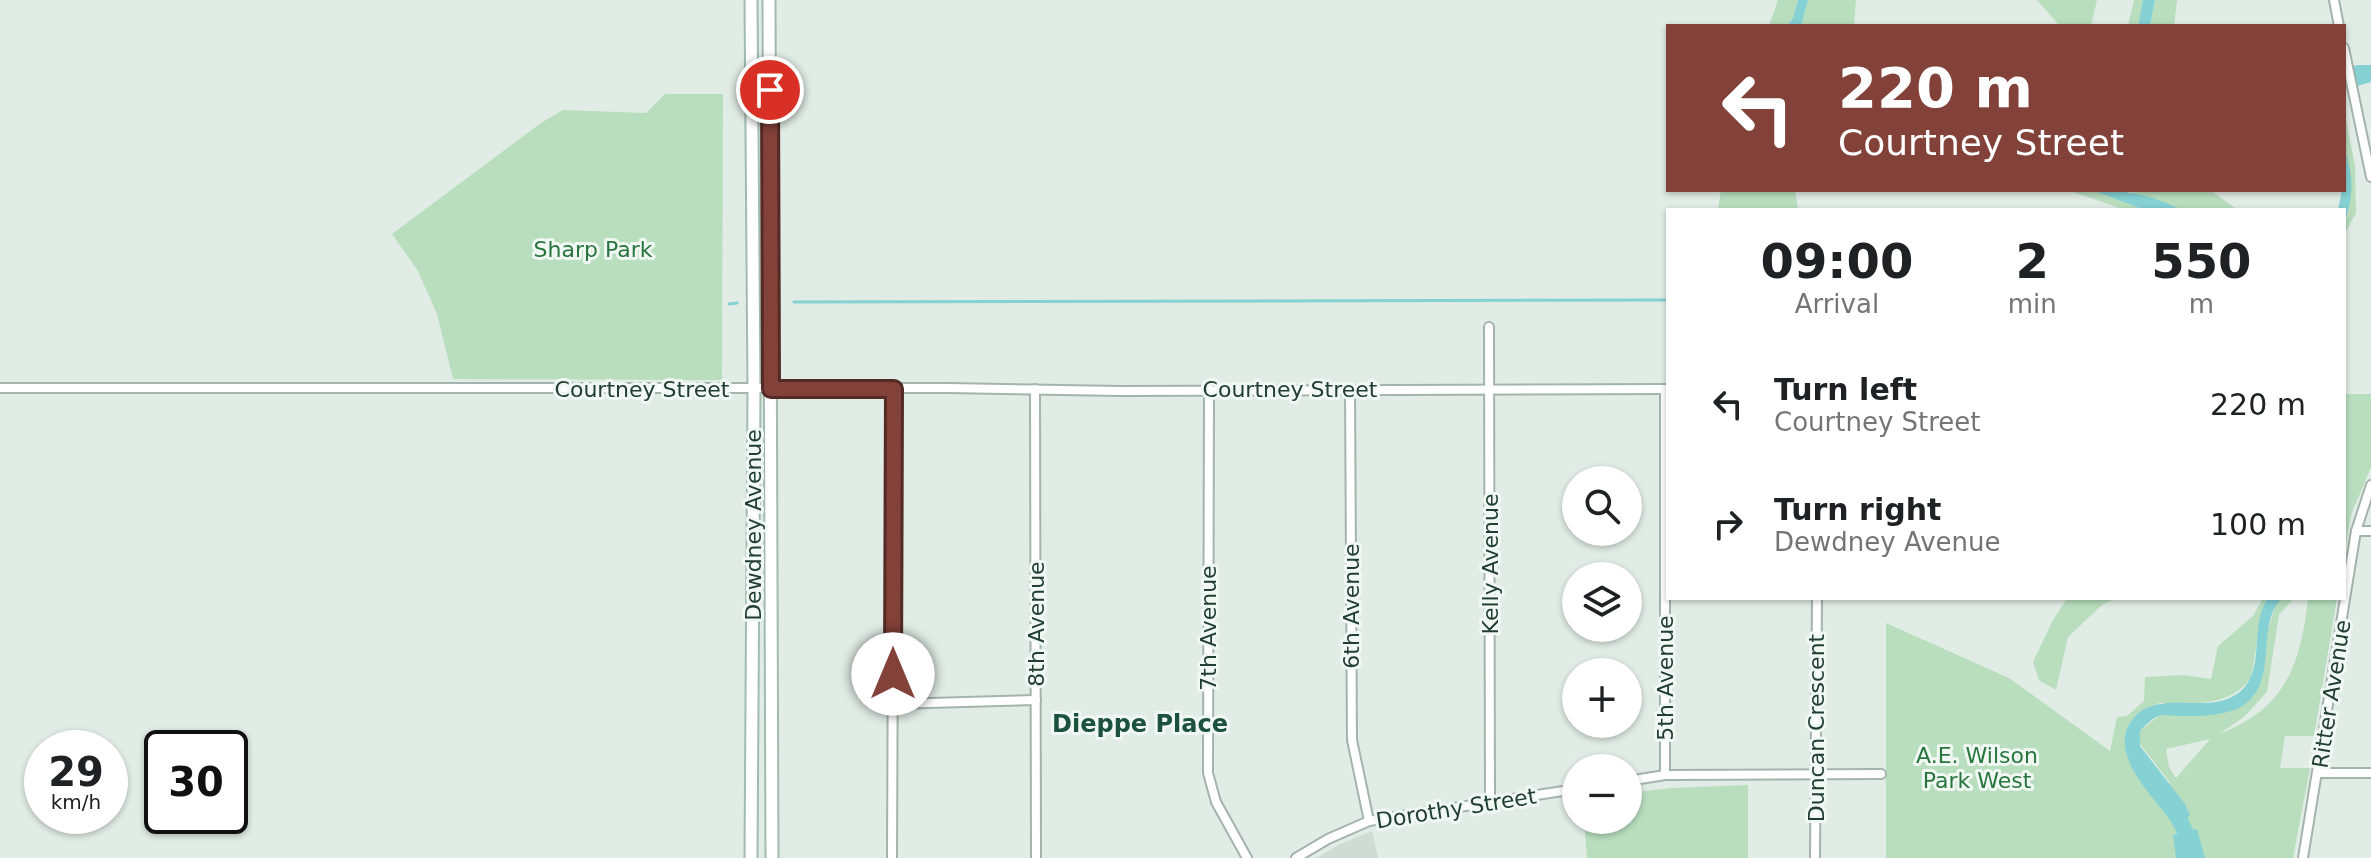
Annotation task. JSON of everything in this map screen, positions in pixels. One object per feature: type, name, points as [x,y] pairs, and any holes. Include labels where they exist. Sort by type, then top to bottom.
[{"type":"main road","name":"Dewdney Avenue","points":[[751,0],[754,389],[751,858]]},
{"type":"main road","name":"Dewdney Avenue","points":[[769,0],[772,858]]},
{"type":"street","points":[[2334,0],[2339,24]]},
{"type":"street","points":[[2346,57],[2371,177]]},
{"type":"street","name":"Kelly Avenue","points":[[1489,327],[1490,801]]},
{"type":"street","name":"Courtney Street","points":[[0,388],[1666,389]]},
{"type":"street","points":[[892,858],[894,389]]},
{"type":"street","name":"8th Avenue","points":[[1035,389],[1036,858]]},
{"type":"street","name":"7th Avenue","points":[[1209,389],[1208,773],[1216,802],[1247,858]]},
{"type":"street","name":"6th Avenue","points":[[1350,389],[1352,740],[1369,821]]},
{"type":"street","name":"5th Avenue","points":[[1665,775],[1666,389]]},
{"type":"street","name":"Ritter Avenue","points":[[2346,595],[2356,531],[2371,485]]},
{"type":"street","points":[[2356,531],[2371,531]]},
{"type":"street","name":"Duncan Crescent","points":[[1815,858],[1817,600]]},
{"type":"street","name":"Ritter Avenue","points":[[2303,858],[2345,600]]},
{"type":"street","points":[[893,704],[1036,700]]},
{"type":"street","points":[[2318,773],[2371,773]]},
{"type":"street","points":[[1642,779],[1665,775],[1881,774]]},
{"type":"street","name":"Dorothy Street","points":[[1296,858],[1328,839],[1369,821],[1562,791]]},
{"type":"shaded area","points":[[1372,831],[1378,858],[1316,858],[1340,844]]},
{"type":"green space","points":[[1778,0],[1798,0],[1788,24],[1770,24]]},
{"type":"green space","points":[[1808,0],[1856,0],[1854,24],[1802,24]]},
{"type":"green space","points":[[2037,0],[2097,0],[2091,24],[2058,24]]},
{"type":"green space","points":[[2134,0],[2143,0],[2138,24],[2128,24]]},
{"type":"green space","points":[[2155,0],[2177,0],[2174,24],[2150,24]]},
{"type":"green space","name":"Sharp Park","points":[[665,94],[723,94],[722,380],[453,379],[437,314],[418,271],[392,234],[563,110],[646,113]]},
{"type":"green space","points":[[2346,119],[2355,166],[2356,213],[2346,231],[2349,213]]},
{"type":"green space","points":[[1721,192],[1795,192],[1798,208],[1718,208]]},
{"type":"green space","points":[[2074,192],[2096,192],[2140,208],[2119,208]]},
{"type":"green space","points":[[2130,192],[2213,192],[2235,208],[2177,208]]},
{"type":"green space","points":[[2346,394],[2371,394],[2371,467],[2351,515],[2346,545]]},
{"type":"green space","points":[[2066,600],[2112,600],[2102,605],[2068,637],[2056,690],[2039,680],[2033,662]]},
{"type":"green space","name":"A.E. Wilson Park West","points":[[2262,600],[2267,600],[2251,677],[2245,685],[2219,700],[2189,704],[2162,703],[2140,713],[2133,719],[2125,735],[2131,765],[2171,784],[2140,744],[2140,731],[2160,715],[2220,714],[2244,705],[2276,604],[2280,600],[2292,600],[2279,615],[2267,692],[2244,717],[2219,734],[2260,712],[2286,682],[2294,664],[2308,600],[2337,600],[2314,736],[2285,736],[2280,768],[2310,768],[2293,858],[1886,858],[1886,623],[2009,678],[2110,751],[2117,717],[2127,716],[2144,701],[2145,677],[2183,675],[2211,679],[2218,646],[2253,616]],"holes":[[[2210,739],[2176,778],[2169,767],[2166,749]]]},
{"type":"green space","points":[[1748,785],[1748,858],[1587,858],[1585,834],[1642,834],[1642,791]]},
{"type":"water","points":[[1798,0],[1808,0],[1802,24],[1788,24]]},
{"type":"water","points":[[2143,0],[2155,0],[2150,24],[2138,24]]},
{"type":"water","points":[[2371,65],[2371,82],[2346,89],[2346,67]]},
{"type":"water","points":[[2346,156],[2352,187],[2346,217],[2346,208],[2338,208],[2342,192],[2346,192]]},
{"type":"water","points":[[2096,192],[2137,194],[2177,208],[2140,208]]},
{"type":"water","points":[[2267,600],[2281,600],[2270,621],[2262,678],[2249,701],[2234,710],[2215,714],[2161,715],[2140,731],[2140,746],[2185,804],[2190,815],[2178,824],[2171,821],[2135,773],[2128,760],[2126,733],[2132,720],[2143,710],[2156,705],[2215,702],[2241,691],[2253,671],[2262,609]]},
{"type":"water","points":[[2197,829],[2205,858],[2176,858],[2173,835]]},
{"type":"waterway","points":[[794,302],[1666,300]]},
{"type":"waterway","points":[[729,304],[737,303]]},
{"type":"waterway","points":[[2171,804],[2186,833],[2193,858]]},
{"type":"district","name":"Dieppe Place","points":[[1140,724]]},
{"type":"route","points":[[770,90],[771,389],[894,389],[893,674]]}]
